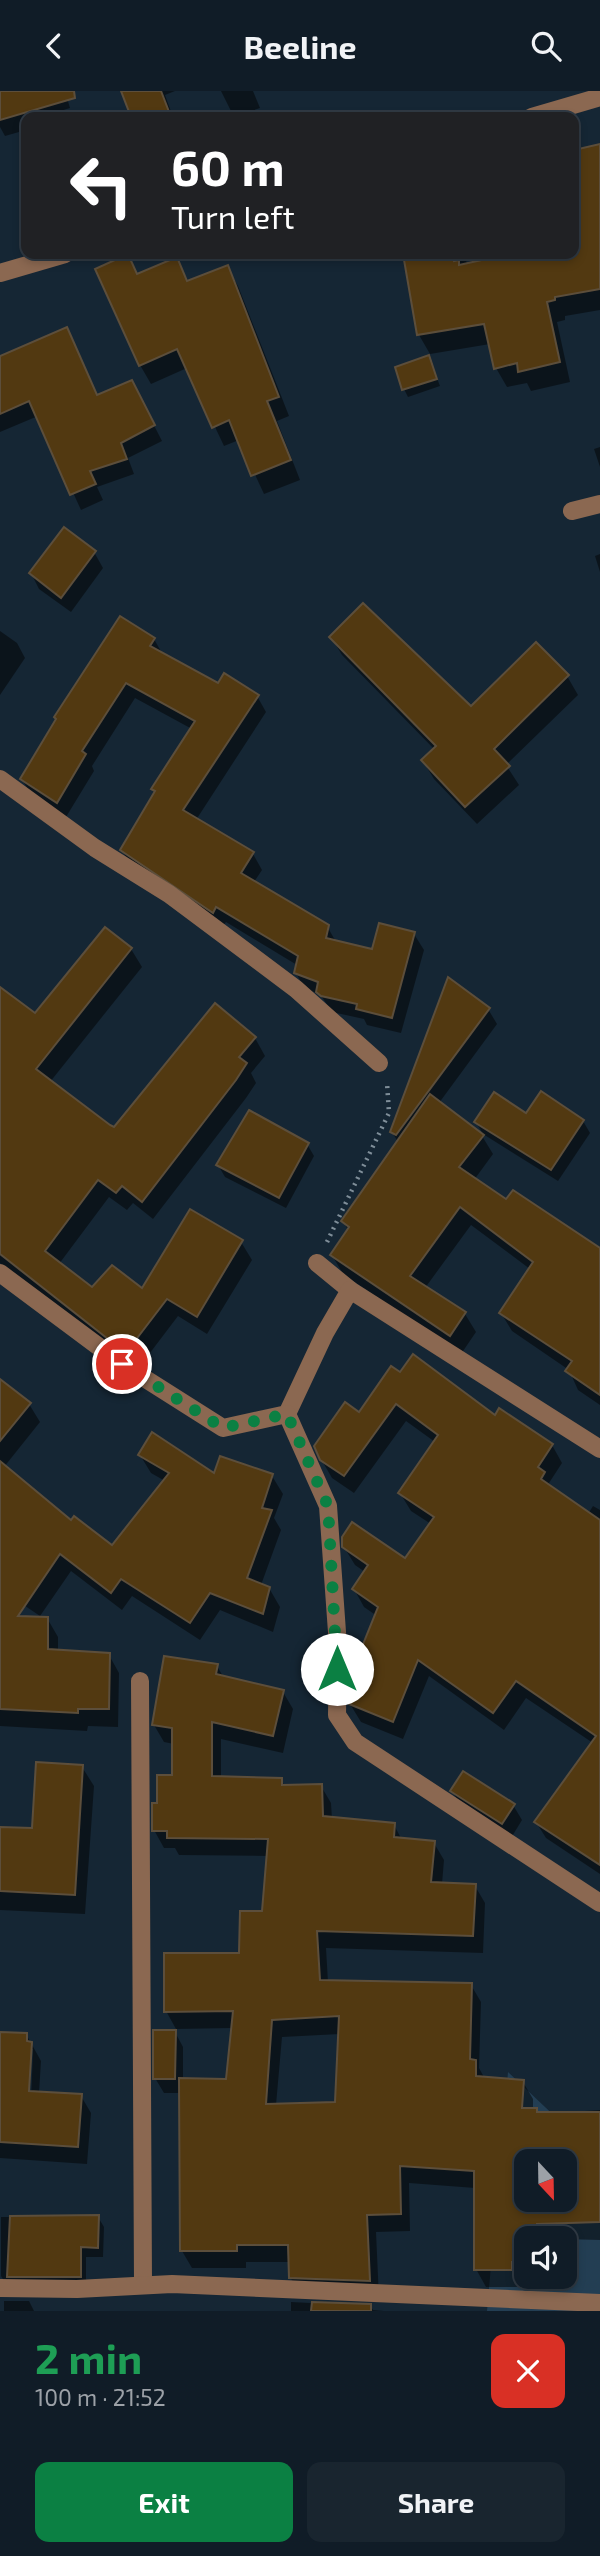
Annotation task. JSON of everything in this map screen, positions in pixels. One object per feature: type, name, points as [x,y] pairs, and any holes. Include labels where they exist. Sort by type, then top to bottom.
[{"type":"street","points":[[549,112],[600,97]]},
{"type":"street","points":[[0,273],[48,259]]},
{"type":"street","points":[[572,510],[600,504]]},
{"type":"street","points":[[0,779],[95,848],[169,894],[233,941],[296,989],[379,1063]]},
{"type":"street","points":[[317,1263],[350,1290],[467,1361],[600,1449]]},
{"type":"street","points":[[0,1273],[122,1364],[223,1428],[287,1414]]},
{"type":"street","points":[[350,1290],[325,1333],[287,1414],[328,1506],[338,1646],[337,1715],[355,1742],[600,1903]]},
{"type":"street","points":[[140,1681],[143,2284]]},
{"type":"street","points":[[0,2288],[77,2289],[143,2284],[600,2302]]},
{"type":"path","points":[[317,1263],[389,1113],[389,1087],[379,1063]]},
{"type":"shaded area","points":[[508,2072],[600,2159],[600,2311],[487,2311]]},
{"type":"building","points":[[0,91],[74,91],[75,98],[0,120]]},
{"type":"building","points":[[121,91],[161,91],[169,112],[129,112]]},
{"type":"building","points":[[600,144],[600,289],[555,297],[555,300],[547,302],[560,362],[518,372],[517,363],[494,369],[484,324],[417,335],[404,259],[454,259],[459,260],[459,265],[486,259],[579,259],[579,149]]},
{"type":"building","points":[[117,259],[130,259],[137,274],[178,259],[187,281],[228,265],[279,397],[267,401],[291,460],[251,476],[229,420],[212,428],[177,349],[139,366],[95,269]]},
{"type":"building","points":[[67,327],[97,395],[132,380],[155,425],[121,443],[127,459],[90,471],[96,484],[70,495],[29,401],[0,414],[0,356]]},
{"type":"building","points":[[429,355],[437,379],[402,390],[395,367]]},
{"type":"building","points":[[64,527],[96,551],[61,598],[29,573]]},
{"type":"building","points":[[363,603],[471,706],[536,642],[569,675],[494,749],[510,766],[465,807],[421,760],[436,746],[329,637]]},
{"type":"building","points":[[120,616],[155,638],[150,646],[218,683],[224,673],[259,695],[183,810],[254,852],[241,873],[329,925],[326,938],[372,949],[379,923],[415,932],[392,1018],[356,1009],[357,1004],[321,996],[316,992],[318,982],[294,973],[298,956],[216,907],[213,913],[120,850],[155,791],[151,789],[195,721],[126,683],[82,751],[86,754],[57,803],[20,779],[56,719],[54,717]]},
{"type":"building","points":[[105,927],[132,948],[36,1069],[110,1125],[114,1127],[215,1003],[256,1037],[239,1057],[247,1063],[236,1080],[142,1202],[122,1186],[116,1193],[98,1180],[45,1251],[92,1287],[112,1265],[142,1288],[190,1209],[243,1240],[197,1317],[167,1299],[128,1350],[122,1350],[0,1254],[0,987],[35,1013]]},
{"type":"building","points":[[448,977],[490,1008],[396,1135],[390,1132]]},
{"type":"building","points":[[541,1091],[584,1120],[551,1170],[474,1122],[494,1092],[526,1113]]},
{"type":"building","points":[[430,1094],[484,1135],[459,1167],[506,1199],[513,1190],[600,1248],[600,1395],[565,1371],[572,1361],[499,1313],[533,1262],[460,1207],[410,1276],[466,1312],[450,1336],[330,1255],[349,1227],[341,1221]]},
{"type":"building","points":[[249,1110],[309,1143],[279,1198],[216,1165]]},
{"type":"building","points":[[413,1354],[495,1415],[499,1408],[553,1444],[538,1467],[545,1472],[541,1479],[600,1520],[600,1865],[534,1822],[596,1736],[516,1681],[493,1713],[418,1660],[393,1722],[349,1704],[349,1679],[378,1607],[352,1589],[368,1565],[342,1547],[342,1537],[352,1522],[405,1558],[434,1517],[398,1493],[438,1435],[396,1404],[344,1476],[320,1460],[314,1446],[345,1402],[359,1412],[391,1366],[400,1372]]},
{"type":"building","points":[[0,1379],[31,1403],[0,1441]]},
{"type":"building","points":[[152,1432],[214,1473],[220,1456],[273,1474],[262,1508],[272,1510],[247,1578],[270,1587],[263,1614],[210,1593],[190,1623],[121,1579],[111,1593],[60,1554],[18,1616],[48,1617],[48,1649],[110,1653],[109,1709],[78,1709],[78,1713],[0,1709],[0,1461],[71,1520],[74,1516],[112,1545],[169,1473],[138,1455]]},
{"type":"building","points":[[164,1656],[218,1664],[216,1674],[284,1690],[273,1736],[212,1722],[212,1776],[282,1778],[282,1785],[322,1784],[323,1816],[395,1823],[394,1837],[435,1841],[431,1882],[476,1884],[473,1936],[317,1931],[320,1980],[472,1983],[470,2059],[476,2060],[476,2076],[524,2080],[522,2108],[537,2108],[537,2112],[600,2112],[600,2222],[514,2226],[512,2270],[474,2270],[474,2171],[400,2166],[401,2214],[367,2215],[370,2281],[289,2278],[288,2245],[237,2245],[237,2251],[180,2251],[179,2078],[226,2079],[233,2011],[164,2012],[164,1953],[239,1953],[240,1911],[262,1911],[268,1839],[167,1838],[167,1831],[152,1831],[152,1803],[157,1803],[157,1775],[172,1775],[172,1728],[152,1725]],"holes":[[[339,2016],[335,2102],[266,2104],[272,2020]]]},
{"type":"building","points":[[36,1762],[83,1765],[75,1895],[0,1891],[0,1827],[32,1828]]},
{"type":"building","points":[[463,1771],[515,1804],[502,1824],[450,1791]]},
{"type":"building","points":[[153,2030],[176,2030],[175,2079],[153,2079]]},
{"type":"building","points":[[0,2032],[27,2033],[27,2041],[32,2042],[29,2091],[82,2094],[78,2147],[0,2142]]},
{"type":"building","points":[[99,2215],[98,2248],[81,2247],[81,2277],[7,2277],[10,2216]]},
{"type":"building","points":[[312,2302],[371,2304],[371,2311],[311,2311]]},
{"type":"route","points":[[122,1364],[223,1428],[287,1414],[328,1506],[332,1535],[337,1669]]}]
